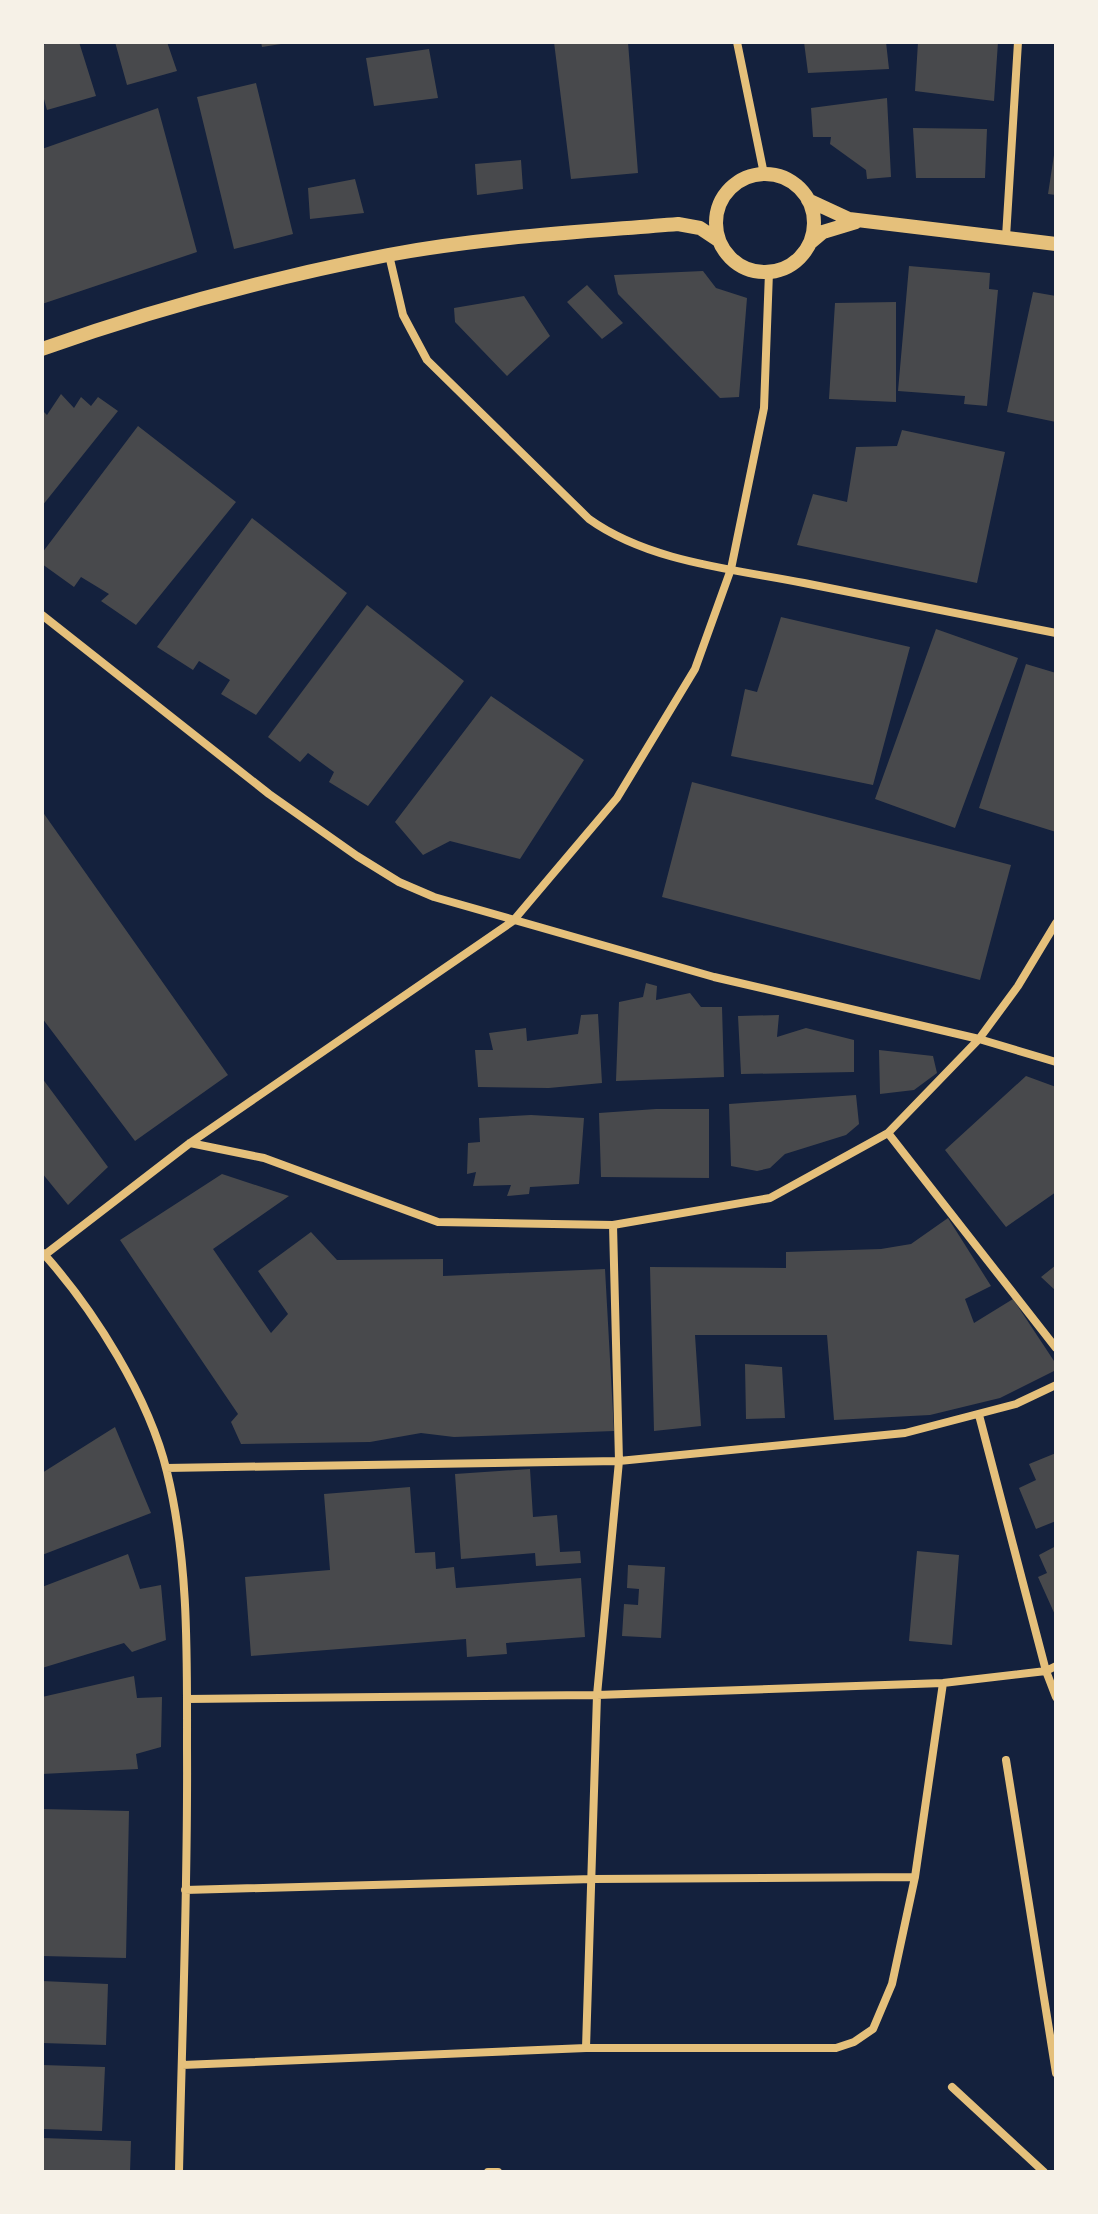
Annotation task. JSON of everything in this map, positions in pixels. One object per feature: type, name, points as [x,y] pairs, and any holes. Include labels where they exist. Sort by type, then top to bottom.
[{"type":"street","points":[[737,42],[764,174]]},
{"type":"street","points":[[1006,237],[1018,42]]},
{"type":"street","points":[[678,224],[720,202],[738,182],[764,174],[790,180],[808,200],[834,215],[1056,244]]},
{"type":"street","points":[[808,200],[814,222],[809,243]]},
{"type":"street","points":[[718,240],[716,214],[720,202]]},
{"type":"street","points":[[42,349],[123,320],[230,291],[389,255],[515,237],[678,224],[700,228],[718,240],[738,265],[769,272],[793,263],[809,243],[835,227],[864,221]]},
{"type":"street","points":[[389,255],[403,315],[427,360],[589,519],[612,535],[637,546],[731,569],[1056,633]]},
{"type":"street","points":[[179,2172],[187,1595],[166,1468],[127,1372],[97,1321],[43,1255],[190,1143],[513,921],[608,809],[650,748],[695,669],[731,569],[764,408],[769,272]]},
{"type":"street","points":[[42,615],[269,794],[399,882],[434,897],[513,921],[714,977],[979,1039],[1056,1062]]},
{"type":"street","points":[[190,1143],[264,1158],[438,1222],[613,1225],[770,1198],[888,1133],[979,1039],[1018,986],[1056,923]]},
{"type":"street","points":[[888,1133],[1056,1348]]},
{"type":"street","points":[[586,2048],[597,1695],[619,1461],[613,1225]]},
{"type":"street","points":[[166,1468],[619,1461],[905,1433],[1016,1404],[1056,1385]]},
{"type":"street","points":[[979,1415],[1046,1671],[1056,1697]]},
{"type":"street","points":[[187,1699],[597,1695],[943,1683],[1046,1671],[1056,1666]]},
{"type":"street","points":[[182,2065],[586,2048],[836,2048],[854,2042],[873,2029],[884,2008],[915,1877],[943,1683]]},
{"type":"street","points":[[1006,1760],[1056,2073]]},
{"type":"street","points":[[185,1890],[593,1879],[915,1877]]},
{"type":"street","points":[[952,2087],[1046,2172],[1056,2166]]},
{"type":"street","points":[[489,2172],[498,2172]]},
{"type":"building","points":[[79,42],[96,96],[47,110],[42,92],[42,45]]},
{"type":"building","points":[[115,42],[167,42],[177,71],[127,85]]},
{"type":"building","points":[[261,42],[280,42],[281,44],[262,47]]},
{"type":"building","points":[[554,42],[628,42],[638,173],[571,179]]},
{"type":"building","points":[[804,42],[886,42],[889,69],[808,73]]},
{"type":"building","points":[[918,42],[998,42],[994,101],[915,91]]},
{"type":"building","points":[[429,49],[438,98],[374,106],[366,58]]},
{"type":"building","points":[[256,83],[293,234],[234,249],[197,97]]},
{"type":"building","points":[[887,98],[891,177],[867,179],[866,170],[830,144],[831,137],[813,137],[811,108]]},
{"type":"building","points":[[158,108],[197,252],[42,304],[42,149]]},
{"type":"building","points":[[913,128],[987,129],[985,178],[916,178]]},
{"type":"building","points":[[1056,156],[1056,195],[1048,194]]},
{"type":"building","points":[[521,160],[523,189],[477,195],[475,164]]},
{"type":"building","points":[[355,179],[364,213],[310,219],[308,188]]},
{"type":"building","points":[[909,266],[990,273],[989,289],[998,290],[987,406],[964,404],[965,396],[898,391]]},
{"type":"building","points":[[703,271],[716,288],[747,298],[739,397],[720,398],[618,294],[614,275]]},
{"type":"building","points":[[587,285],[623,323],[602,339],[567,302]]},
{"type":"building","points":[[1033,292],[1056,296],[1056,422],[1007,412]]},
{"type":"building","points":[[524,296],[550,336],[507,376],[455,322],[454,308]]},
{"type":"building","points":[[896,302],[896,402],[829,399],[835,303]]},
{"type":"building","points":[[61,394],[74,408],[81,397],[91,406],[98,397],[118,411],[42,506],[42,410],[47,415]]},
{"type":"building","points":[[138,426],[236,502],[136,625],[101,601],[109,594],[81,577],[74,587],[42,564],[42,553]]},
{"type":"building","points":[[902,430],[1005,452],[977,583],[797,545],[813,494],[847,502],[856,447],[897,446]]},
{"type":"building","points":[[252,518],[347,593],[256,715],[221,694],[230,680],[199,661],[193,670],[157,647]]},
{"type":"building","points":[[367,605],[464,681],[368,806],[329,782],[334,772],[308,753],[300,762],[268,737]]},
{"type":"building","points":[[781,617],[910,647],[873,785],[731,756],[745,689],[757,692]]},
{"type":"building","points":[[936,629],[1018,658],[955,828],[875,799]]},
{"type":"building","points":[[1026,664],[1056,673],[1056,832],[979,808]]},
{"type":"building","points":[[491,696],[584,760],[520,859],[450,841],[423,855],[395,822]]},
{"type":"building","points":[[692,782],[1011,865],[980,980],[662,897]]},
{"type":"building","points":[[42,811],[228,1075],[135,1141],[42,1018]]},
{"type":"building","points":[[646,983],[657,986],[656,1000],[690,993],[701,1007],[722,1007],[724,1077],[616,1081],[619,1002],[643,997]]},
{"type":"building","points":[[598,1014],[602,1083],[549,1088],[478,1087],[475,1050],[493,1050],[489,1033],[526,1028],[527,1041],[578,1034],[581,1015]]},
{"type":"building","points":[[779,1015],[777,1037],[806,1028],[854,1040],[854,1072],[741,1074],[738,1016]]},
{"type":"building","points":[[879,1050],[933,1056],[937,1073],[914,1090],[880,1094]]},
{"type":"building","points":[[1026,1076],[1056,1087],[1056,1192],[1006,1227],[945,1150]]},
{"type":"building","points":[[42,1078],[108,1167],[68,1205],[42,1173]]},
{"type":"building","points":[[856,1095],[859,1124],[846,1135],[785,1154],[770,1168],[757,1171],[731,1166],[729,1104]]},
{"type":"building","points":[[709,1109],[709,1178],[601,1177],[599,1113]]},
{"type":"building","points":[[531,1115],[584,1118],[579,1184],[530,1187],[529,1194],[507,1196],[511,1185],[473,1186],[476,1172],[467,1174],[468,1143],[480,1142],[479,1118]]},
{"type":"building","points":[[222,1174],[289,1196],[213,1249],[271,1333],[288,1314],[258,1271],[311,1232],[337,1260],[443,1259],[443,1276],[605,1269],[614,1431],[454,1437],[421,1433],[370,1442],[241,1444],[231,1422],[238,1414],[120,1240]]},
{"type":"building","points":[[948,1218],[991,1286],[965,1299],[974,1323],[1013,1299],[1056,1364],[1056,1370],[1000,1398],[930,1415],[834,1420],[827,1335],[695,1335],[701,1426],[654,1431],[650,1267],[786,1268],[786,1252],[881,1249],[911,1244]]},
{"type":"building","points":[[1056,1265],[1056,1291],[1041,1277]]},
{"type":"building","points":[[745,1364],[782,1367],[785,1418],[746,1419]]},
{"type":"building","points":[[115,1427],[151,1513],[42,1555],[42,1473]]},
{"type":"building","points":[[1056,1453],[1056,1521],[1036,1529],[1019,1488],[1036,1480],[1029,1464]]},
{"type":"building","points":[[530,1469],[533,1517],[557,1515],[560,1552],[580,1551],[581,1563],[536,1566],[535,1553],[461,1559],[455,1474]]},
{"type":"building","points":[[410,1487],[415,1553],[435,1552],[436,1569],[454,1567],[456,1588],[581,1578],[585,1637],[506,1643],[507,1654],[467,1657],[466,1639],[251,1656],[245,1577],[330,1570],[324,1494]]},
{"type":"building","points":[[1056,1546],[1056,1617],[1038,1577],[1047,1573],[1039,1555]]},
{"type":"building","points":[[917,1551],[959,1555],[952,1645],[909,1641]]},
{"type":"building","points":[[128,1554],[140,1589],[161,1585],[166,1640],[132,1652],[124,1643],[42,1668],[42,1587]]},
{"type":"building","points":[[628,1565],[665,1567],[661,1638],[622,1636],[624,1604],[638,1605],[639,1589],[627,1588]]},
{"type":"building","points":[[134,1676],[137,1698],[162,1697],[161,1747],[136,1754],[138,1769],[42,1774],[42,1697]]},
{"type":"building","points":[[42,1809],[129,1811],[126,1958],[42,1956]]},
{"type":"building","points":[[42,1981],[108,1984],[106,2045],[42,2043]]},
{"type":"building","points":[[42,2065],[105,2067],[102,2131],[42,2129]]},
{"type":"building","points":[[42,2138],[131,2141],[130,2172],[42,2172]]}]
